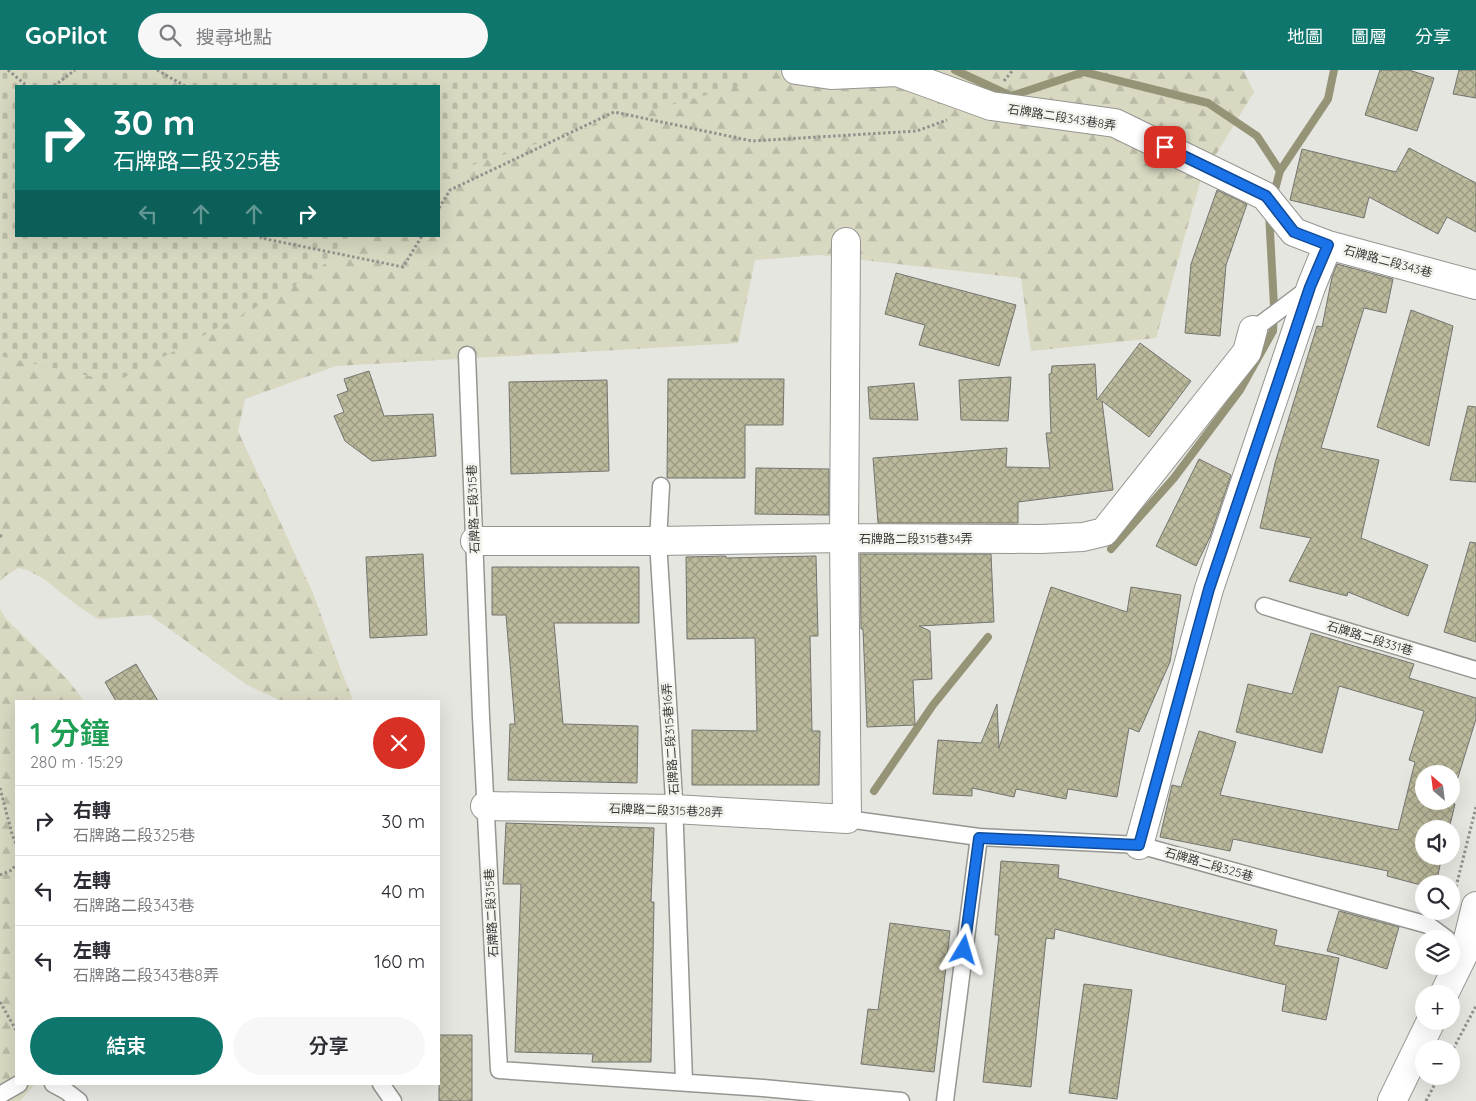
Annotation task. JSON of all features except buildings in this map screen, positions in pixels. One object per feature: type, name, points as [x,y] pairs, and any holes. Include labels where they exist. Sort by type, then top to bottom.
[{"type":"street","name":"石牌路二段343巷8弄","points":[[796,70],[831,75],[897,72],[1115,123],[1266,196],[1294,232],[1328,245]]},
{"type":"street","points":[[846,242],[844,538],[859,821]]},
{"type":"street","name":"石牌路二段343巷","points":[[1139,845],[1209,589],[1310,287],[1328,245],[1476,284]]},
{"type":"street","name":"石牌路二段315巷34弄","points":[[475,540],[1041,539],[1083,536],[1104,532],[1247,352],[1252,330]]},
{"type":"street","name":"石牌路二段315巷28弄","points":[[485,806],[674,809],[859,821]]},
{"type":"street","points":[[1460,947],[1465,901]]},
{"type":"street","points":[[1392,1101],[1427,1030]]},
{"type":"lane","points":[[1252,330],[1310,287]]},
{"type":"lane","name":"石牌路二段315巷","points":[[467,355],[485,806],[500,1070],[684,1081],[759,1094],[901,1101]]},
{"type":"lane","name":"石牌路二段315巷16弄","points":[[661,486],[658,541],[674,809],[684,1081]]},
{"type":"lane","name":"石牌路二段331巷","points":[[1264,606],[1476,670]]},
{"type":"lane","name":"石牌路二段325巷","points":[[859,821],[979,838],[1139,845],[1428,925],[1435,930]]},
{"type":"lane","points":[[945,1101],[979,838]]},
{"type":"lane","points":[[0,1095],[17,1085]]},
{"type":"lane","points":[[55,1085],[79,1101]]},
{"type":"lane","points":[[382,1085],[393,1101]]},
{"type":"path","points":[[8,70],[26,85]]},
{"type":"path","points":[[55,85],[75,70]]},
{"type":"path","points":[[157,70],[183,85]]},
{"type":"path","points":[[440,206],[450,190],[614,112],[752,141],[917,131],[995,96],[1013,70]]},
{"type":"path","points":[[261,237],[403,267],[421,237]]},
{"type":"path","points":[[0,535],[3,539]]},
{"type":"path","points":[[0,788],[15,842]]},
{"type":"path","points":[[1465,901],[1476,807]]},
{"type":"path","points":[[0,875],[14,871]]},
{"type":"path","points":[[0,1002],[15,1028]]},
{"type":"path","points":[[1458,1040],[1476,1006]]},
{"type":"path","points":[[1426,1101],[1434,1085]]},
{"type":"green space","points":[[0,70],[1243,70],[1254,92],[1201,179],[1156,338],[1031,351],[1021,278],[819,255],[755,260],[738,343],[336,366],[245,399],[238,431],[313,593],[352,697],[351,700],[279,700],[247,685],[150,615],[98,619],[44,579],[27,570],[18,568],[0,582]]},
{"type":"green space","points":[[0,70],[759,70],[761,80],[569,133],[457,170],[440,182],[440,85],[15,85],[15,237],[362,237],[287,291],[116,382],[0,356]]},
{"type":"green space","points":[[0,609],[6,619],[68,680],[83,700],[15,700],[15,1085],[34,1085],[20,1101],[0,1101]]},
{"type":"waterway","points":[[955,70],[1011,96],[1084,72],[1208,103],[1257,136],[1280,171]]},
{"type":"waterway","points":[[1273,197],[1280,171],[1328,99],[1334,70]]},
{"type":"waterway","points":[[1111,549],[1174,478],[1240,390],[1273,331],[1274,306],[1269,213]]},
{"type":"waterway","points":[[874,791],[933,705],[988,637]]},
{"type":"route","points":[[964,950],[979,838],[1139,845],[1209,589],[1310,287],[1328,245],[1294,232],[1266,196],[1165,147]]}]
